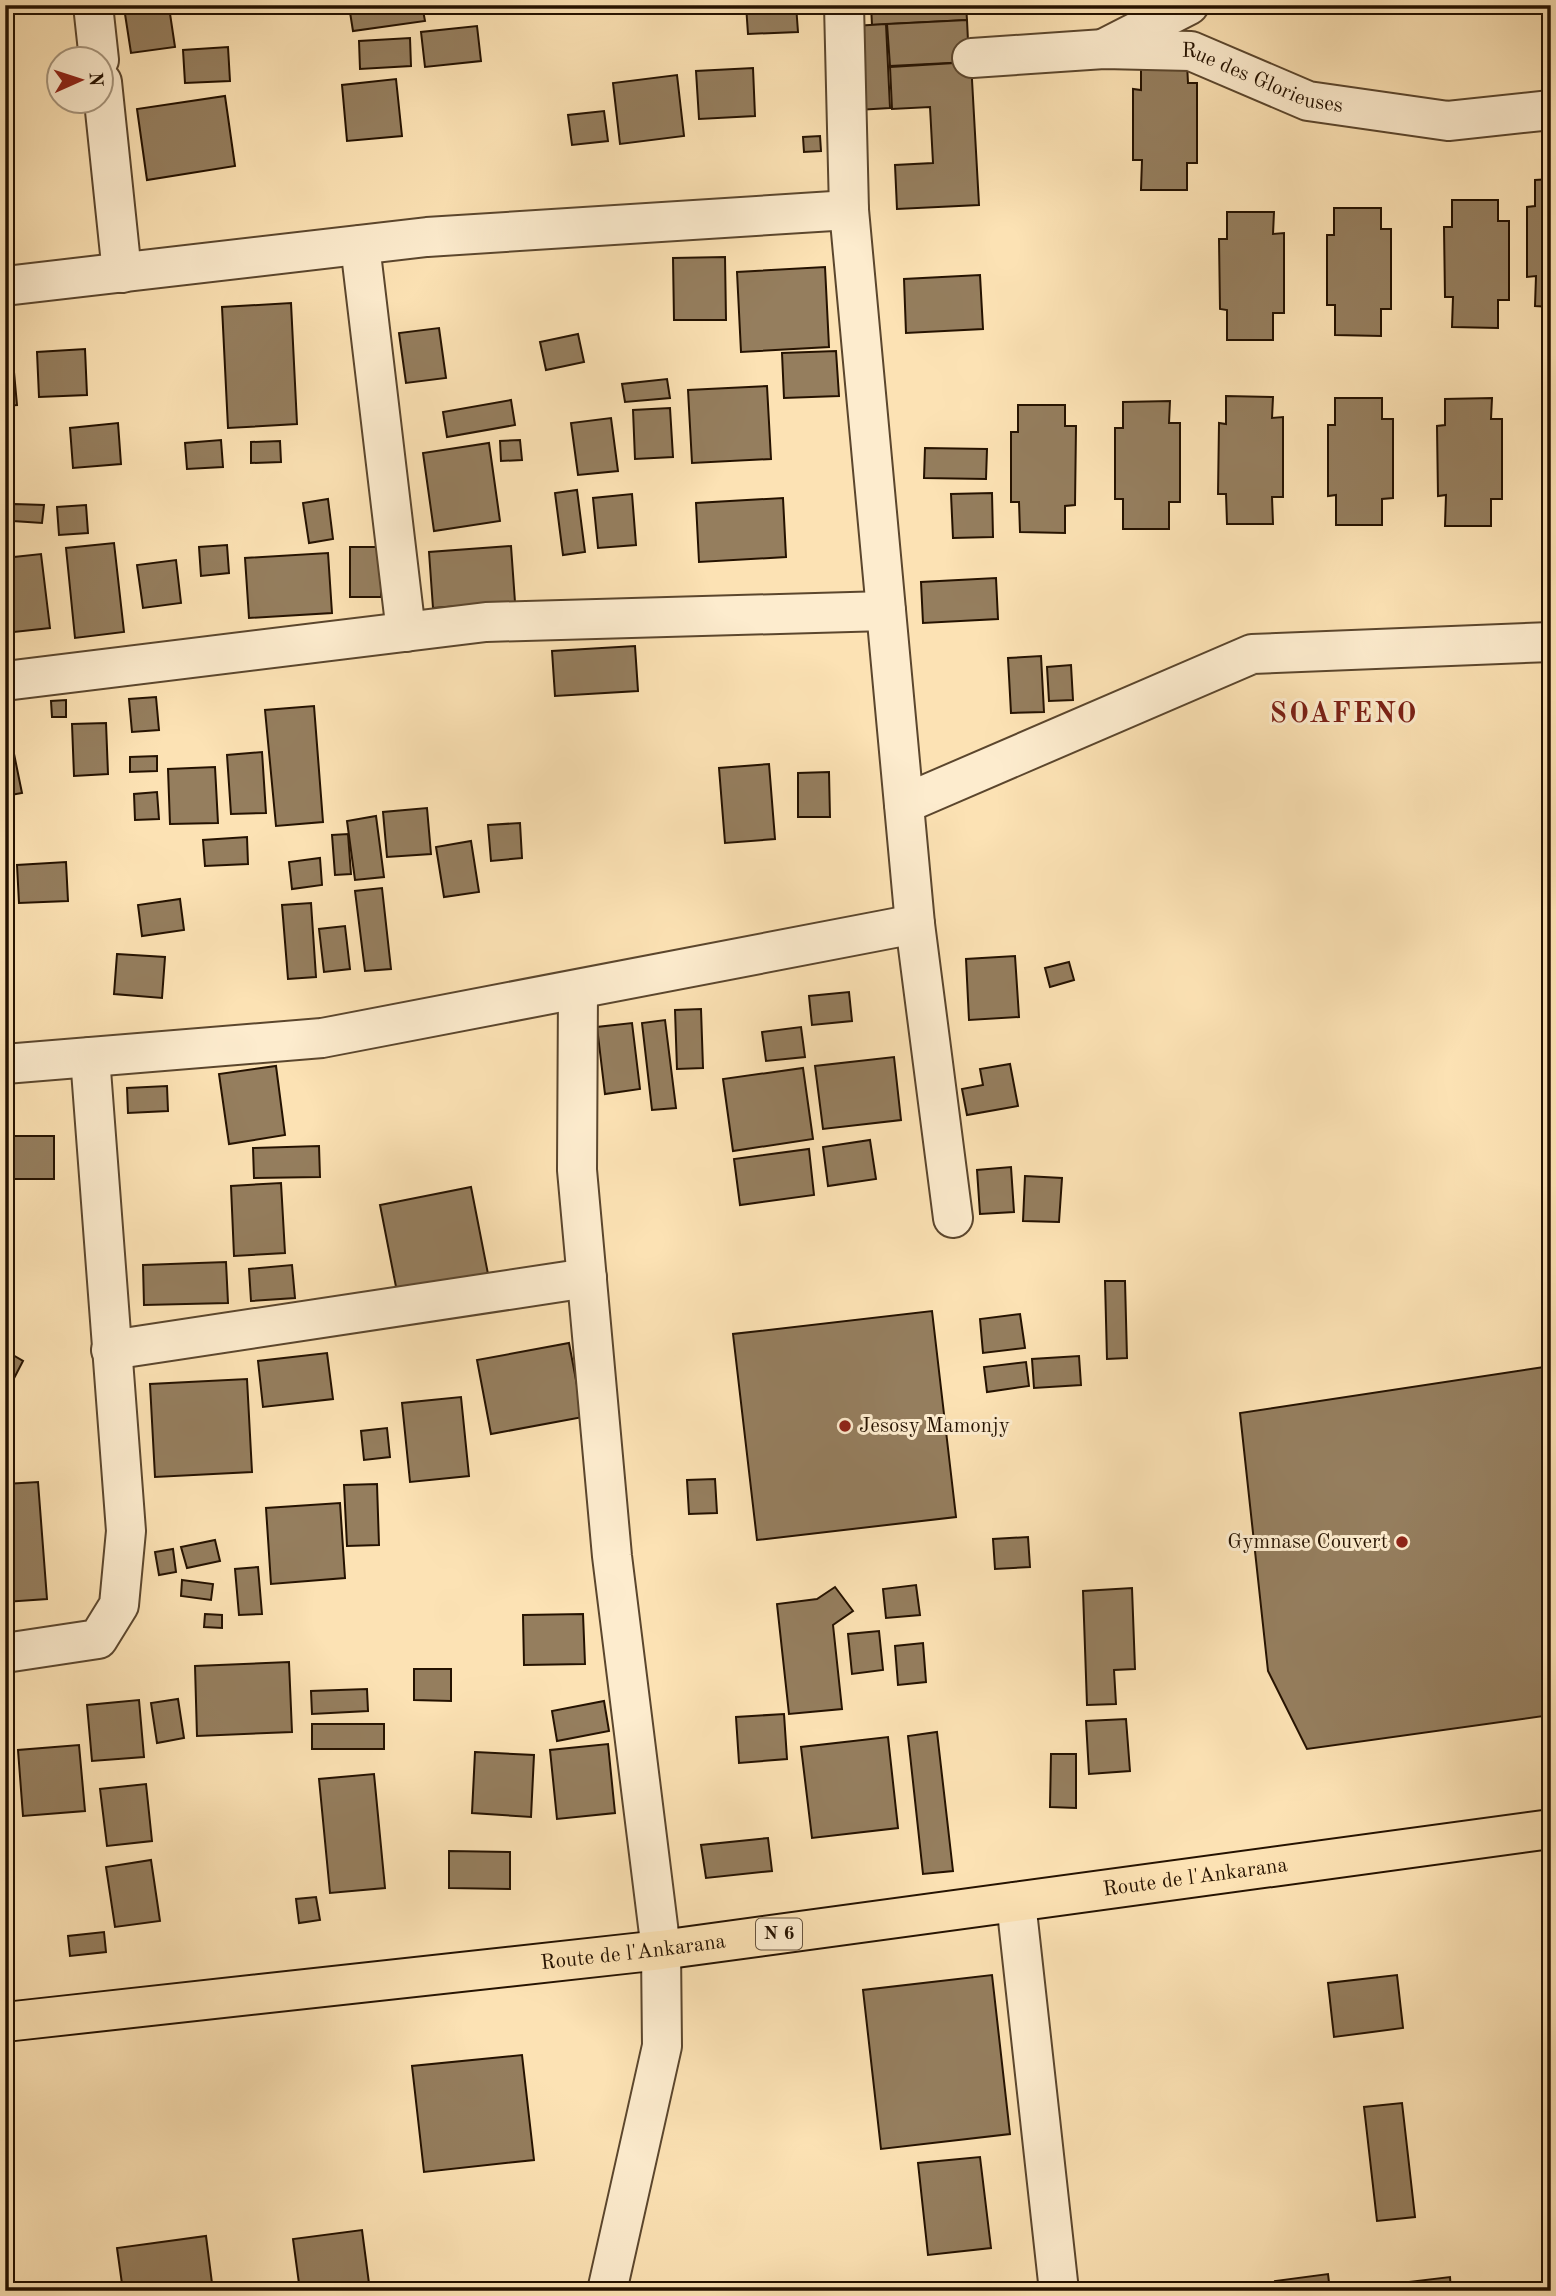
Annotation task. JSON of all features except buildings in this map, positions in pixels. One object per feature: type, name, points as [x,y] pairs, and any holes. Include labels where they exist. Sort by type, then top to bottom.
[{"type":"main road","name":"Route de l'Ankarana","points":[[5,2022],[661,1950],[1551,1829]]},
{"type":"street","points":[[93,5],[97,46]]},
{"type":"street","points":[[844,5],[849,210],[915,924],[953,1218]]},
{"type":"street","points":[[1104,48],[1189,5]]},
{"type":"street","name":"Rue des Glorieuses","points":[[972,58],[1104,48],[1191,51],[1308,101],[1448,121],[1551,110]]},
{"type":"street","points":[[106,116],[122,273]]},
{"type":"street","points":[[5,286],[427,237],[849,210]]},
{"type":"street","points":[[360,245],[406,632]]},
{"type":"street","points":[[5,681],[486,622],[886,611]]},
{"type":"street","points":[[904,804],[1252,654],[1551,642]]},
{"type":"street","points":[[5,1064],[322,1038],[915,924]]},
{"type":"street","points":[[578,990],[577,1170],[612,1556],[661,1950],[662,2046],[607,2291]]},
{"type":"street","points":[[5,1653],[98,1639],[119,1605],[126,1531],[90,1057]]},
{"type":"street","points":[[111,1350],[587,1278]]},
{"type":"street","points":[[1016,1902],[1059,2291]]},
{"type":"place","name":"Jesosy Mamonjy","points":[[845,1426]]},
{"type":"place","name":"Gymnase Couvert","points":[[1402,1542]]},
{"type":"district","name":"SOAFENO","points":[[1344,715]]}]
